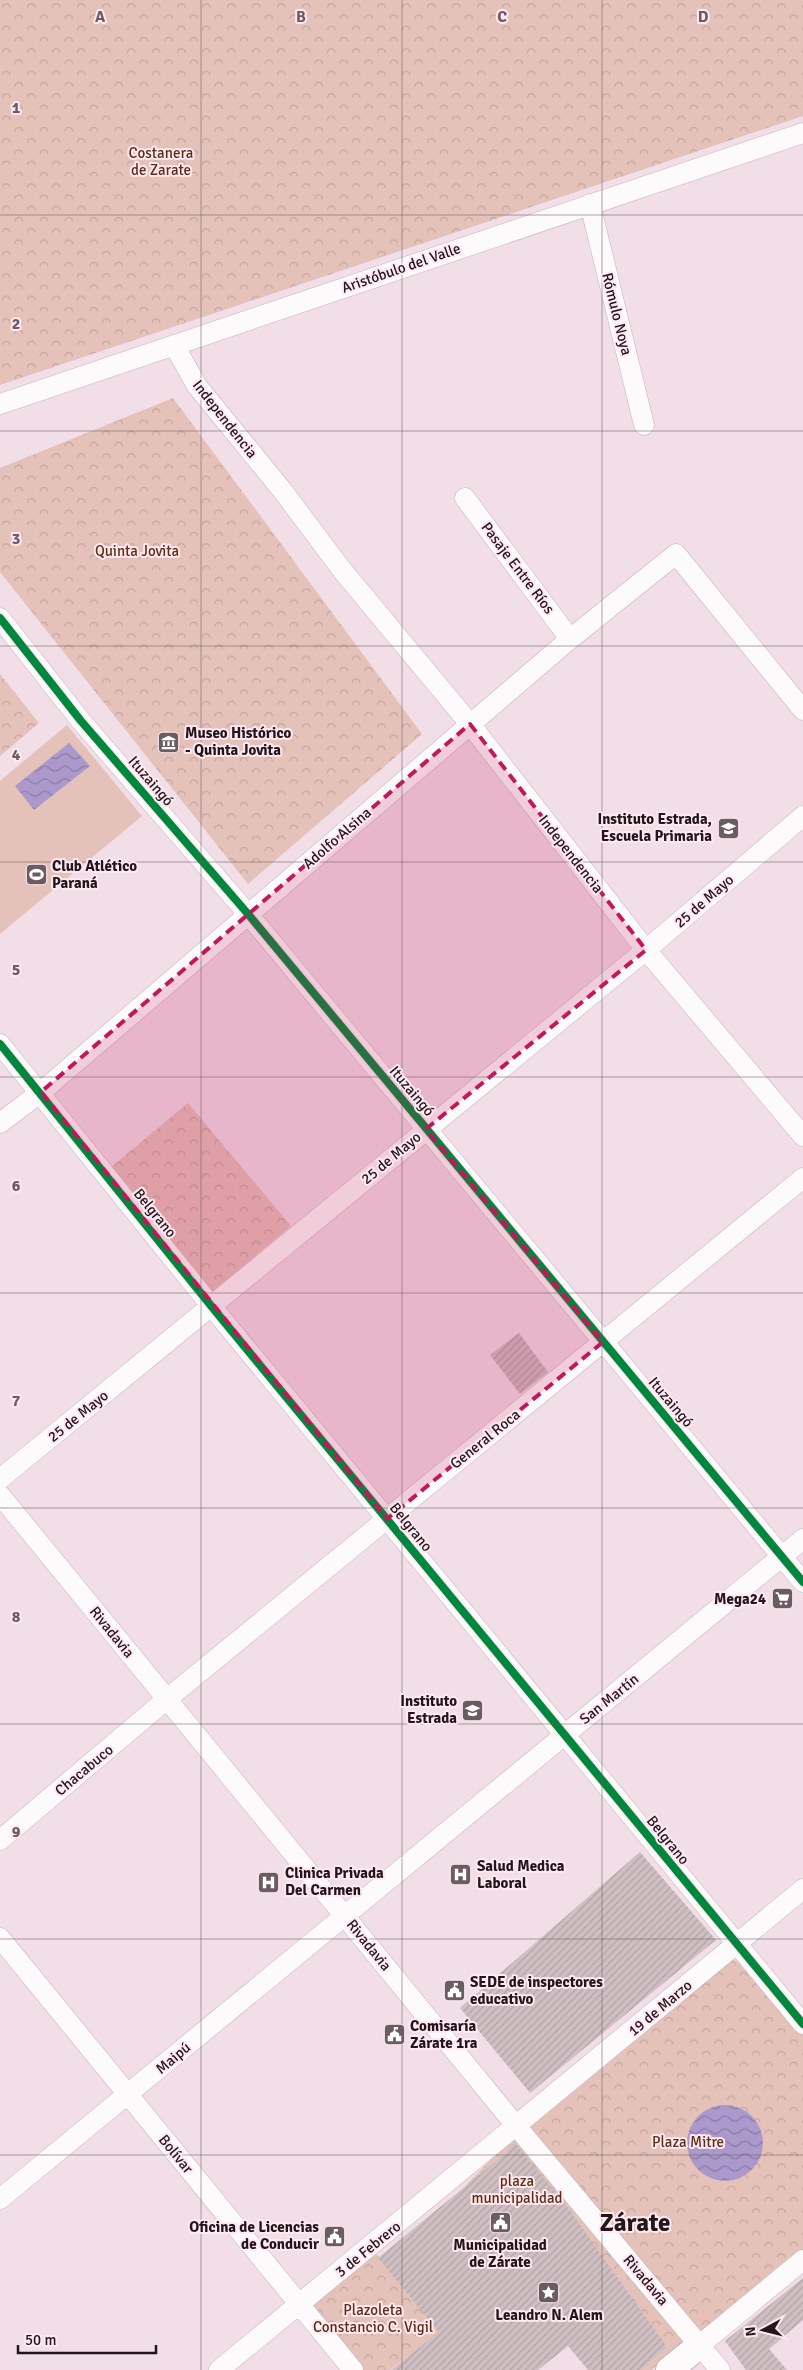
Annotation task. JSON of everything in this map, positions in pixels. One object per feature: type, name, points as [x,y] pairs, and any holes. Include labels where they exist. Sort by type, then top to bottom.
[{"type":"street","name":"Aristóbulo del Valle","points":[[0,404],[803,133]]},
{"type":"street","name":"Rómulo Noya","points":[[590,204],[644,425]]},
{"type":"street","name":"Independencia","points":[[174,345],[197,386],[282,490],[342,570],[470,724],[646,950],[803,1136]]},
{"type":"street","name":"Pasaje Entre Ríos","points":[[465,498],[570,639]]},
{"type":"street","name":"Adolfo Alsina","points":[[0,1123],[40,1092],[570,639],[676,554],[803,710]]},
{"type":"street","name":"Ituzaingó","points":[[0,618],[81,721],[248,914],[803,1582]]},
{"type":"street","name":"25 de Mayo","points":[[0,1479],[646,950],[803,816]]},
{"type":"street","name":"Belgrano","points":[[0,1044],[212,1306],[803,2024]]},
{"type":"street","name":"General Roca","points":[[167,1699],[803,1178]]},
{"type":"street","name":"Rivadavia","points":[[0,1495],[517,2127],[720,2370]]},
{"type":"street","name":"San Martín","points":[[345,1916],[803,1539]]},
{"type":"street","name":"Chacabuco","points":[[0,1840],[167,1699]]},
{"type":"street","name":"19 de Marzo","points":[[517,2127],[803,1889]]},
{"type":"street","name":"Maipú","points":[[0,2199],[345,1916]]},
{"type":"street","name":"Bolívar","points":[[0,1938],[353,2370]]},
{"type":"street","name":"3 de Febrero","points":[[219,2370],[517,2127]]},
{"type":"street","points":[[669,2370],[803,2260]]},
{"type":"highlighted area","points":[[470,724],[646,950],[426,1129],[603,1342],[387,1519],[41,1092]]},
{"type":"green space","name":"Costanera de Zarate","points":[[0,0],[803,0],[803,116],[0,385]]},
{"type":"green space","name":"Quinta Jovita","points":[[173,398],[422,734],[248,884],[0,572],[0,468]]},
{"type":"green space","points":[[0,674],[39,723],[0,756]]},
{"type":"green space","name":"Club Atlético Paraná","points":[[67,725],[142,816],[0,934],[0,781]]},
{"type":"green space","points":[[188,1103],[291,1226],[212,1292],[110,1168]]},
{"type":"green space","name":"Plaza Mitre","points":[[734,1960],[742,1963],[803,2035],[803,2252],[707,2331],[700,2331],[532,2135],[531,2127],[536,2117],[726,1963]]},
{"type":"green space","name":"plaza municipalidad","points":[[516,2134],[687,2340],[651,2370],[610,2370],[513,2241],[466,2185]]},
{"type":"green space","name":"Plazoleta Constancio C. Vigil","points":[[373,2250],[440,2332],[390,2370],[359,2370],[306,2303]]},
{"type":"water","points":[[69,743],[90,766],[34,810],[15,786]]},
{"type":"water","points":[[725,2105],[740,2108],[752,2116],[760,2128],[763,2143],[760,2158],[752,2170],[740,2178],[725,2181],[710,2178],[698,2170],[690,2158],[687,2143],[690,2128],[698,2116],[710,2108]]},
{"type":"building","points":[[519,1333],[548,1372],[520,1394],[490,1355]]},
{"type":"building","points":[[640,1852],[716,1940],[530,2093],[460,2008]]},
{"type":"building","name":"Municipalidad de Zárate","points":[[514,2142],[563,2201],[667,2347],[640,2370],[588,2370],[568,2346],[538,2370],[391,2370],[439,2332],[378,2258],[507,2152]]},
{"type":"building","points":[[803,2278],[803,2320],[769,2349],[787,2370],[746,2370],[725,2341]]},
{"type":"cycle path","points":[[0,618],[81,721],[248,914],[803,1582]]},
{"type":"cycle path","points":[[0,1044],[212,1307],[803,2024]]},
{"type":"place","name":"Museo Histórico - Quinta Jovita","points":[[169,742]]},
{"type":"place","name":"Instituto Estrada, Escuela Primaria","points":[[728,828]]},
{"type":"place","name":"Club Atlético Paraná","points":[[36,875]]},
{"type":"place","name":"Mega24","points":[[782,1599]]},
{"type":"place","name":"Instituto Estrada","points":[[473,1710]]},
{"type":"place","name":"Salud Medica Laboral","points":[[461,1875]]},
{"type":"place","name":"Clinica Privada Del Carmen","points":[[269,1882]]},
{"type":"place","name":"SEDE de inspectores educativo","points":[[454,1991]]},
{"type":"place","name":"Comisaría Zárate 1ra","points":[[394,2035]]},
{"type":"place","name":"Municipalidad de Zárate","points":[[500,2222]]},
{"type":"place","name":"Oficina de Licencias de Conducir","points":[[335,2236]]},
{"type":"place","name":"Leandro N. Alem","points":[[549,2292]]},
{"type":"district","name":"Zárate","points":[[635,2222]]}]
